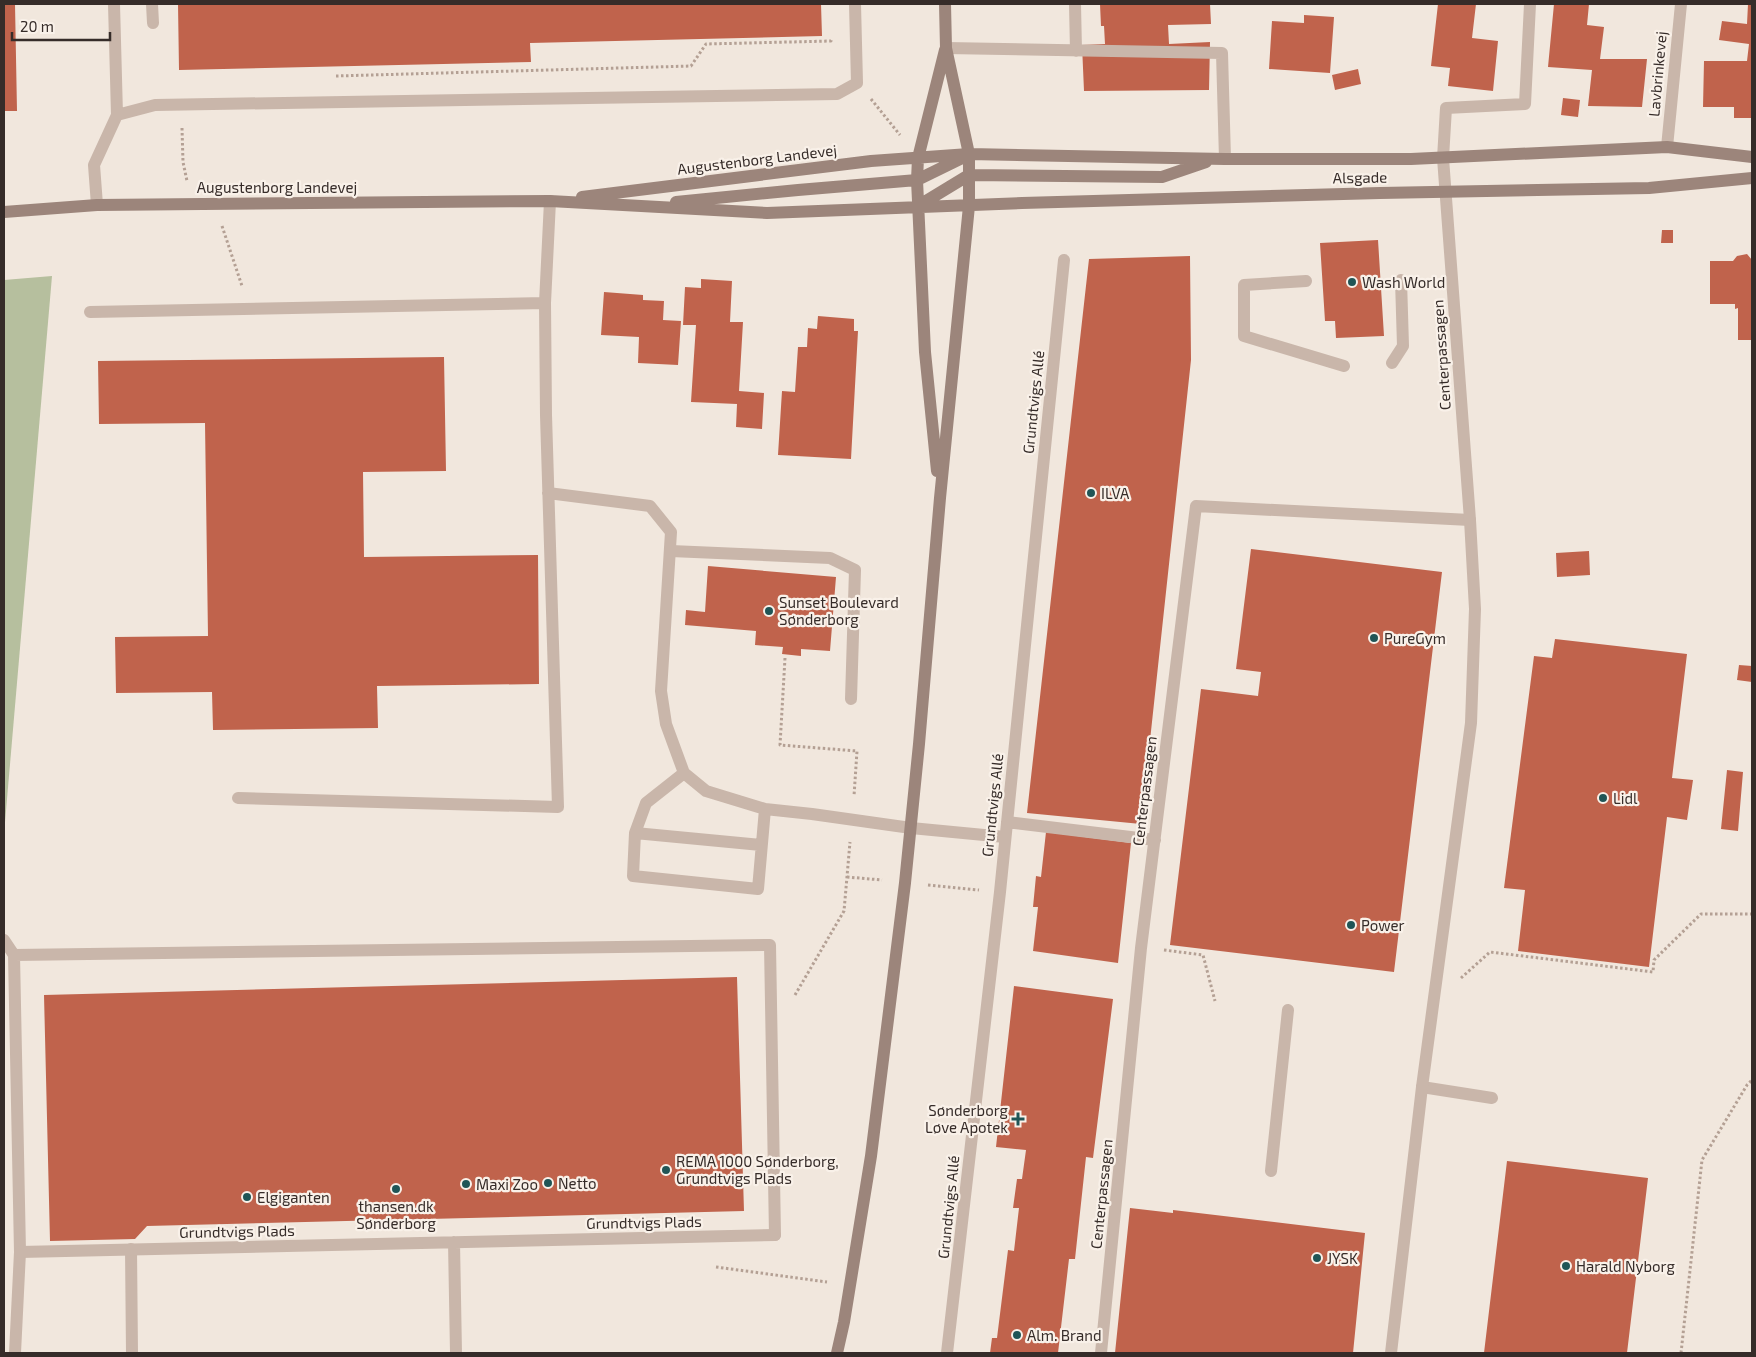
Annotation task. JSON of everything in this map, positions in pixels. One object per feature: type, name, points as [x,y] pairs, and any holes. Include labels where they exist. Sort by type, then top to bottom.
[{"type":"street","points":[[97,205],[94,166],[117,115],[114,4]]},
{"type":"street","points":[[152,4],[153,24]]},
{"type":"street","points":[[117,115],[155,105],[837,94],[857,83],[855,4]]},
{"type":"street","points":[[837,1353],[872,1156],[911,828],[940,498],[969,206],[969,154],[946,48],[945,4]]},
{"type":"street","points":[[1075,4],[1076,50]]},
{"type":"street","name":"Centerpassagen","points":[[1391,1353],[1422,1087],[1471,723],[1475,609],[1443,158],[1446,108],[1525,104],[1530,4]]},
{"type":"street","name":"Lavbrinkevej","points":[[1667,147],[1681,4]]},
{"type":"street","points":[[918,206],[969,175],[1162,178],[1220,159],[1222,53],[946,48]]},
{"type":"street","points":[[940,498],[925,352],[917,180],[918,158],[946,48]]},
{"type":"street","name":"Alsgade","points":[[969,154],[1220,159],[1443,158],[1667,147],[1752,157]]},
{"type":"street","points":[[638,206],[917,180],[969,154]]},
{"type":"street","name":"Augustenborg Landevej","points":[[550,201],[871,161],[969,154]]},
{"type":"street","name":"Alsgade","points":[[969,206],[1088,201],[1649,188],[1752,178]]},
{"type":"street","points":[[238,798],[558,807],[548,493],[545,303],[550,201]]},
{"type":"street","name":"Augustenborg Landevej","points":[[4,212],[97,205],[550,201],[767,214],[918,206],[969,206]]},
{"type":"street","name":"Grundtvigs Allé","points":[[948,1353],[1007,822],[1064,260]]},
{"type":"street","points":[[1392,363],[1403,346],[1401,280]]},
{"type":"street","points":[[1306,282],[1244,285],[1244,336],[1344,366]]},
{"type":"street","points":[[90,312],[545,303]]},
{"type":"street","points":[[548,493],[650,506],[671,532],[661,691],[666,724],[684,773],[706,791],[765,809],[911,828],[1005,837]]},
{"type":"street","name":"Centerpassagen","points":[[1101,1353],[1141,948],[1196,506],[1470,520]]},
{"type":"street","points":[[671,551],[830,558],[855,570],[851,699]]},
{"type":"street","points":[[684,773],[646,803],[635,833],[632,876],[758,889],[765,809]]},
{"type":"street","points":[[1007,822],[1155,840]]},
{"type":"street","points":[[635,833],[761,845]]},
{"type":"street","points":[[4,940],[14,955],[20,1252],[15,1353]]},
{"type":"street","points":[[14,955],[770,945],[771,1008]]},
{"type":"street","name":"Grundtvigs Plads","points":[[20,1252],[775,1234],[771,1008]]},
{"type":"street","points":[[1271,1171],[1288,1010]]},
{"type":"street","points":[[1422,1087],[1492,1098]]},
{"type":"street","points":[[454,1242],[456,1353]]},
{"type":"street","points":[[131,1250],[132,1353]]},
{"type":"path","points":[[332,77],[691,66],[706,44],[831,41],[831,32]]},
{"type":"path","points":[[182,105],[184,162]]},
{"type":"path","points":[[215,204],[250,310]]},
{"type":"path","points":[[785,658],[780,744],[857,751]]},
{"type":"path","points":[[771,1008],[794,997],[844,911]]},
{"type":"path","points":[[1433,1002],[1490,952],[1653,972],[1654,960],[1701,914],[1752,914]]},
{"type":"path","points":[[1141,948],[1203,955],[1214,1001]]},
{"type":"path","points":[[1682,1353],[1702,1160],[1747,1085],[1752,1080]]},
{"type":"path","points":[[716,1267],[850,1285]]},
{"type":"green space","points":[[52,276],[4,834],[4,280]]},
{"type":"building","points":[[4,4],[15,4],[17,111],[4,111]]},
{"type":"building","points":[[178,4],[821,4],[822,36],[530,43],[531,62],[179,70]]},
{"type":"building","points":[[1100,4],[1210,4],[1211,24],[1168,25],[1169,44],[1210,42],[1209,90],[1084,91],[1082,45],[1105,44],[1104,26],[1101,26]]},
{"type":"building","points":[[1438,4],[1476,4],[1472,38],[1498,41],[1493,91],[1448,86],[1450,68],[1431,66]]},
{"type":"building","points":[[1554,4],[1589,4],[1587,25],[1604,27],[1600,59],[1647,59],[1642,107],[1588,106],[1592,70],[1548,67]]},
{"type":"building","points":[[1748,4],[1752,4],[1752,118],[1734,118],[1734,107],[1703,107],[1704,61],[1747,61],[1749,44],[1719,40],[1722,21],[1747,24]]},
{"type":"building","points":[[1304,15],[1334,17],[1330,73],[1269,69],[1272,21],[1304,23]]},
{"type":"building","points":[[1358,69],[1361,84],[1335,90],[1332,75]]},
{"type":"building","points":[[1563,98],[1580,100],[1578,117],[1561,115]]},
{"type":"building","points":[[1662,230],[1673,230],[1673,243],[1661,243]]},
{"type":"building","name":"Wash World","points":[[1378,240],[1384,336],[1336,338],[1335,321],[1325,321],[1320,243]]},
{"type":"building","points":[[1747,254],[1752,260],[1752,340],[1738,340],[1738,308],[1735,309],[1735,304],[1710,304],[1710,261],[1733,261],[1737,256]]},
{"type":"building","points":[[1190,256],[1191,360],[1141,824],[1027,813],[1089,259]]},
{"type":"building","points":[[701,279],[732,281],[730,322],[743,322],[739,391],[764,393],[762,429],[736,427],[737,404],[691,402],[696,325],[683,325],[685,287],[701,288]]},
{"type":"building","points":[[604,292],[643,295],[643,300],[664,301],[663,320],[681,321],[678,365],[638,363],[639,337],[601,335]]},
{"type":"building","points":[[818,316],[854,319],[854,331],[858,331],[851,459],[778,455],[782,391],[795,392],[798,347],[807,347],[808,328],[817,329]]},
{"type":"building","points":[[444,357],[446,471],[363,472],[364,557],[538,555],[539,684],[377,686],[378,728],[213,730],[212,692],[116,693],[115,637],[208,636],[205,423],[99,424],[98,361]]},
{"type":"building","points":[[1251,549],[1442,572],[1394,972],[1170,945],[1201,689],[1258,696],[1261,672],[1236,669]]},
{"type":"building","points":[[1589,551],[1590,575],[1557,577],[1556,553]]},
{"type":"building","name":"Sunset Boulevard Sønderborg","points":[[708,566],[836,577],[830,651],[801,649],[801,656],[782,654],[783,647],[755,645],[756,631],[685,625],[686,610],[705,612]]},
{"type":"building","name":"Lidl","points":[[1555,639],[1687,654],[1672,778],[1693,780],[1687,820],[1667,817],[1649,967],[1518,951],[1525,890],[1504,888],[1534,656],[1552,658]]},
{"type":"building","points":[[1739,665],[1752,666],[1752,682],[1737,680]]},
{"type":"building","points":[[1727,770],[1743,772],[1738,831],[1721,829]]},
{"type":"building","points":[[1046,832],[1131,843],[1118,963],[1033,951],[1038,907],[1033,907],[1036,876],[1041,877]]},
{"type":"building","points":[[737,977],[744,1211],[147,1226],[135,1239],[50,1241],[44,995]]},
{"type":"building","points":[[1014,986],[1113,999],[1093,1158],[1086,1157],[1075,1259],[1069,1259],[1058,1353],[990,1353],[992,1338],[997,1338],[1008,1250],[1014,1251],[1019,1208],[1013,1208],[1017,1179],[1022,1179],[1026,1150],[996,1147]]},
{"type":"building","name":"Harald Nyborg","points":[[1507,1161],[1648,1178],[1627,1353],[1484,1353]]},
{"type":"building","points":[[1130,1208],[1173,1213],[1173,1210],[1365,1233],[1353,1353],[1115,1353]]},
{"type":"place","name":"Wash World","points":[[1352,282]]},
{"type":"place","name":"ILVA","points":[[1091,493]]},
{"type":"place","name":"Sunset Boulevard Sønderborg","points":[[769,611]]},
{"type":"place","name":"PureGym","points":[[1374,638]]},
{"type":"place","name":"Lidl","points":[[1603,798]]},
{"type":"place","name":"Power","points":[[1351,925]]},
{"type":"place","name":"Sønderborg Løve Apotek","points":[[1018,1119]]},
{"type":"place","name":"REMA 1000 Sønderborg, Grundtvigs Plads","points":[[666,1170]]},
{"type":"place","name":"Netto","points":[[548,1183]]},
{"type":"place","name":"Maxi Zoo","points":[[466,1184]]},
{"type":"place","name":"thansen.dk Sønderborg","points":[[396,1189]]},
{"type":"place","name":"Elgiganten","points":[[247,1197]]},
{"type":"place","name":"JYSK","points":[[1317,1258]]},
{"type":"place","name":"Harald Nyborg","points":[[1566,1266]]},
{"type":"place","name":"Alm. Brand","points":[[1017,1335]]}]
